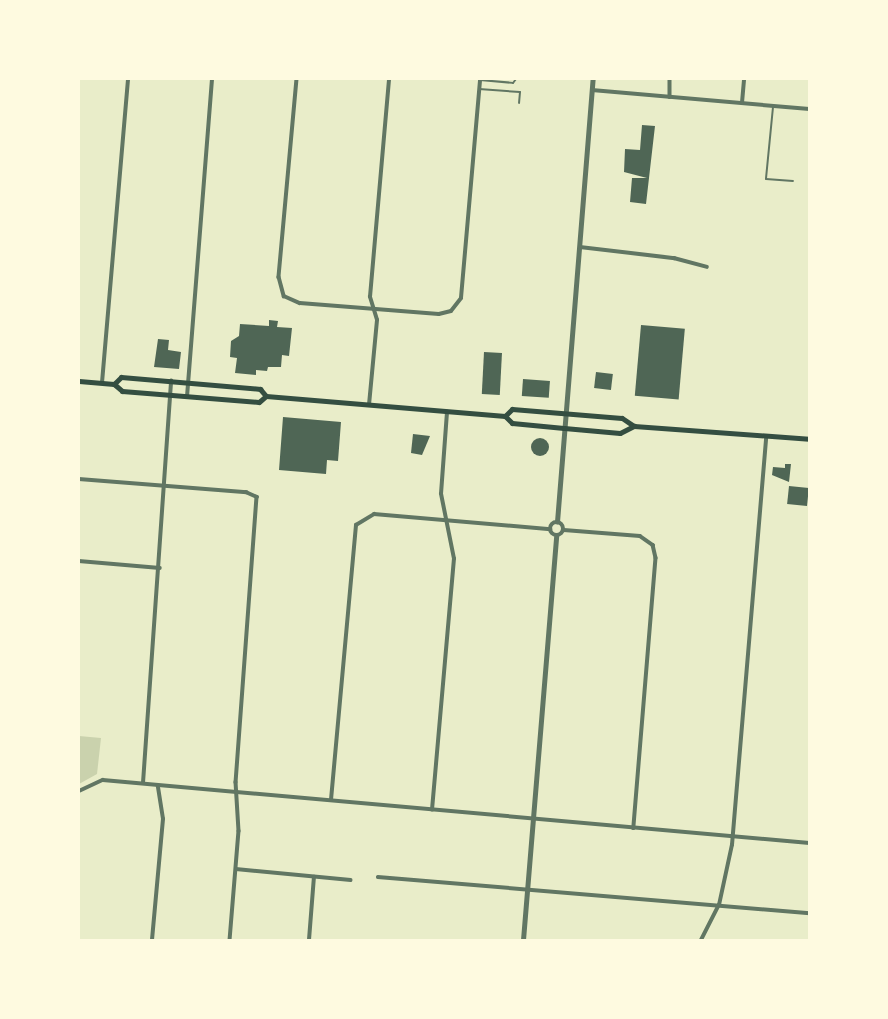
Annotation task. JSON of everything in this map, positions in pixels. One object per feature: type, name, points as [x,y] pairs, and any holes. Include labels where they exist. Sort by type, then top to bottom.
[{"type":"main road","points":[[114,384],[121,377],[260,389],[266,396],[505,416],[512,423],[620,433],[635,426]]},
{"type":"main road","points":[[79,381],[114,384],[122,391],[187,397],[259,402],[266,396]]},
{"type":"main road","points":[[505,416],[512,409],[565,413],[622,418],[635,426],[809,439]]},
{"type":"street","points":[[102,383],[128,79]]},
{"type":"street","points":[[187,397],[212,79]]},
{"type":"street","points":[[296,79],[279,277],[284,296],[300,303],[439,314],[455,309],[462,294],[480,79]]},
{"type":"street","points":[[369,405],[377,320],[370,297],[388,79]]},
{"type":"street","points":[[550,529],[557,522],[593,79]]},
{"type":"street","points":[[670,79],[670,97]]},
{"type":"street","points":[[742,103],[744,79]]},
{"type":"street","points":[[591,90],[809,109]]},
{"type":"street","points":[[578,247],[674,258],[707,267]]},
{"type":"street","points":[[143,783],[171,382]]},
{"type":"street","points":[[432,810],[454,559],[441,494],[447,411]]},
{"type":"street","points":[[701,940],[719,905],[733,835],[766,437]]},
{"type":"street","points":[[79,479],[246,492],[257,497],[230,940]]},
{"type":"street","points":[[331,800],[353,532],[361,519],[374,514],[550,529],[556,536],[523,940]]},
{"type":"street","points":[[557,522],[564,530]]},
{"type":"street","points":[[556,536],[564,530],[640,536],[653,545],[656,558],[634,828]]},
{"type":"street","points":[[79,561],[160,568]]},
{"type":"street","points":[[79,791],[98,780],[143,783],[809,843]]},
{"type":"street","points":[[152,940],[163,819],[158,785]]},
{"type":"street","points":[[236,869],[350,880]]},
{"type":"street","points":[[309,940],[314,877]]},
{"type":"street","points":[[378,877],[809,913]]},
{"type":"lane","points":[[480,79],[513,83],[516,79]]},
{"type":"lane","points":[[479,89],[520,92],[519,103]]},
{"type":"lane","points":[[773,106],[766,179],[793,181]]},
{"type":"green space","points":[[79,736],[101,738],[97,774],[79,784]]},
{"type":"building","points":[[642,125],[655,126],[646,204],[630,202],[632,178],[647,178],[624,172],[625,149],[640,150]]},
{"type":"building","points":[[269,320],[278,321],[277,327],[292,328],[289,356],[282,355],[281,367],[268,367],[267,371],[256,370],[256,375],[235,373],[237,358],[230,357],[231,341],[239,336],[240,324],[269,326]]},
{"type":"building","points":[[641,325],[685,329],[679,400],[635,396]]},
{"type":"building","points":[[158,339],[169,340],[168,350],[181,352],[179,369],[154,367]]},
{"type":"building","points":[[484,352],[502,353],[500,395],[482,394]]},
{"type":"building","points":[[596,372],[613,374],[611,390],[594,388]]},
{"type":"building","points":[[523,379],[550,381],[549,398],[522,396]]},
{"type":"building","points":[[283,417],[341,422],[338,461],[327,460],[326,474],[279,470]]},
{"type":"building","points":[[413,434],[430,436],[422,455],[411,453]]},
{"type":"building","points":[[540,438],[546,441],[549,447],[546,453],[540,456],[534,453],[531,447],[534,441]]},
{"type":"building","points":[[785,464],[791,464],[789,482],[772,475],[773,467],[785,468]]},
{"type":"building","points":[[789,486],[809,488],[807,506],[787,504]]}]
